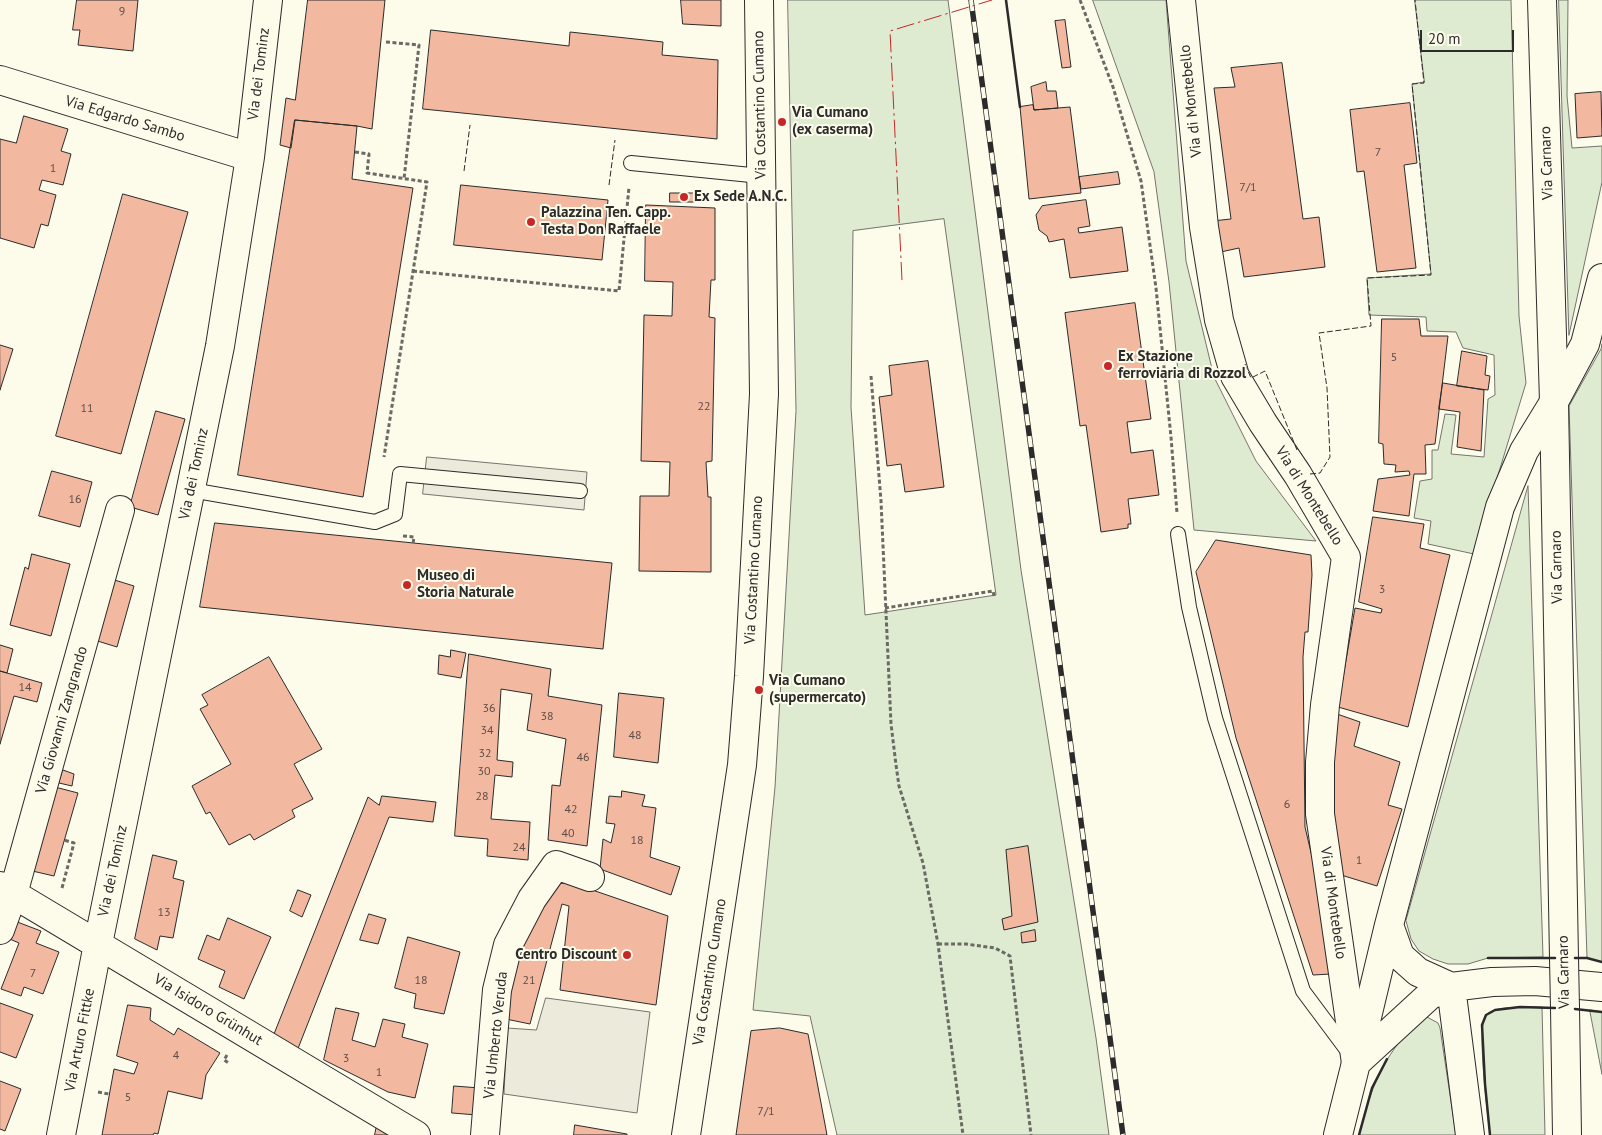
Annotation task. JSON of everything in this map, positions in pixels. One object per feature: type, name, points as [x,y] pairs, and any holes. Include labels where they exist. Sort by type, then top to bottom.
[{"type":"street","name":"Via dei Tominz","points":[[98,944],[220,346],[250,157],[268,0]]},
{"type":"street","name":"Via Costantino Cumano","points":[[686,1135],[740,774],[746,717],[764,394],[759,0]]},
{"type":"street","name":"Via di Montebello","points":[[1181,0],[1204,227],[1219,320],[1235,376],[1263,423],[1298,475],[1346,558],[1325,705],[1320,762],[1320,814],[1356,1063]]},
{"type":"street","name":"Via Carnaro","points":[[1542,0],[1554,402],[1567,1135]]},
{"type":"street","name":"Via Edgardo Sambo","points":[[0,80],[250,157]]},
{"type":"street","points":[[1338,1135],[1389,925],[1500,507],[1524,451],[1554,402],[1585,344],[1602,278]]},
{"type":"street","name":"Via Giovanni Zangrando","points":[[0,930],[7,890],[120,510]]},
{"type":"street","name":"Via Umberto Veruda","points":[[485,1135],[498,990],[508,945],[532,899],[556,865],[590,877]]},
{"type":"street","name":"Via Isidoro Grünhut","points":[[7,890],[416,1135]]},
{"type":"street","points":[[1389,925],[1400,956],[1418,972],[1451,987]]},
{"type":"street","name":"Via Arturo Fittke","points":[[61,1135],[98,944]]},
{"type":"street","points":[[1356,1063],[1430,995],[1451,987],[1492,982],[1536,981],[1602,987]]},
{"type":"street","points":[[1451,987],[1470,1135]]},
{"type":"lane","points":[[631,164],[761,176]]},
{"type":"lane","points":[[192,490],[375,522],[395,514],[400,474],[580,491]]},
{"type":"lane","points":[[1178,534],[1189,607],[1215,718],[1303,990],[1356,1063]]},
{"type":"path","points":[[1080,0],[1113,87],[1141,181],[1156,288],[1171,437],[1178,534]]},
{"type":"path","points":[[386,42],[419,45],[404,179]]},
{"type":"path","points":[[355,152],[369,154],[367,173],[427,182],[384,464]]},
{"type":"path","points":[[413,271],[619,291],[631,164]]},
{"type":"path","points":[[871,376],[881,501],[891,724],[899,786],[923,863],[938,944],[963,1135]]},
{"type":"path","points":[[885,608],[993,591],[994,596]]},
{"type":"path","points":[[54,918],[74,843],[64,840]]},
{"type":"path","points":[[938,944],[966,944],[996,948],[1010,956],[1031,1135]]},
{"type":"green space","points":[[788,0],[948,0],[1021,570],[1096,1038],[1109,1135],[837,1135],[810,1016],[753,1010],[775,787],[796,411]],"holes":[[[944,219],[996,595],[865,615],[851,407],[853,231]]]},
{"type":"green space","points":[[1093,0],[1166,0],[1186,261],[1214,377],[1256,461],[1316,541],[1194,530],[1169,282],[1154,172]]},
{"type":"green space","points":[[1415,0],[1511,0],[1519,316],[1526,383],[1474,554],[1428,544],[1431,521],[1414,518],[1420,481],[1432,479],[1432,450],[1438,450],[1445,414],[1456,415],[1451,454],[1484,457],[1488,399],[1495,395],[1494,355],[1463,348],[1456,332],[1427,331],[1426,317],[1369,315],[1367,278],[1431,274],[1412,84],[1424,82]]},
{"type":"green space","points":[[1559,0],[1568,0],[1567,96],[1572,148],[1602,146],[1602,182],[1569,335]]},
{"type":"green space","points":[[1602,344],[1602,962],[1587,958],[1569,406]]},
{"type":"green space","points":[[1528,486],[1543,957],[1488,958],[1468,964],[1448,964],[1433,959],[1419,951],[1411,939],[1406,921]]},
{"type":"green space","points":[[1542,1007],[1545,1135],[1490,1135],[1482,1053],[1483,1023],[1489,1012],[1502,1008]]},
{"type":"green space","points":[[1590,1010],[1602,1012],[1602,1074]]},
{"type":"green space","points":[[1427,1017],[1438,1023],[1440,1028],[1456,1135],[1359,1135],[1371,1093],[1383,1067],[1399,1042],[1419,1020]]},
{"type":"shaded area","points":[[427,457],[587,472],[584,510],[423,494]]},
{"type":"shaded area","points":[[546,998],[650,1012],[637,1113],[504,1094],[507,1028],[536,1030]]},
{"type":"building","points":[[77,0],[138,0],[133,51],[78,45],[80,30],[73,30]]},
{"type":"building","points":[[308,0],[385,0],[372,129],[295,120],[291,148],[280,145],[286,98],[295,100]]},
{"type":"building","points":[[681,0],[721,0],[721,26],[683,24]]},
{"type":"building","points":[[1065,20],[1071,67],[1062,68],[1055,21]]},
{"type":"building","points":[[431,30],[569,46],[570,32],[663,42],[662,55],[718,60],[717,139],[423,109]]},
{"type":"building","points":[[1282,63],[1303,219],[1319,217],[1325,267],[1244,277],[1239,248],[1216,253],[1212,221],[1231,219],[1214,88],[1235,87],[1231,68]]},
{"type":"building","points":[[1046,82],[1047,91],[1056,91],[1058,108],[1034,110],[1031,87]]},
{"type":"building","points":[[1601,92],[1602,136],[1577,138],[1575,94]]},
{"type":"building","points":[[1410,103],[1417,163],[1404,165],[1416,268],[1377,272],[1364,171],[1357,172],[1350,110]]},
{"type":"building","points":[[1033,105],[1034,110],[1070,107],[1081,193],[1029,199],[1020,107]]},
{"type":"building","points":[[24,116],[68,129],[61,151],[71,154],[63,185],[42,180],[39,190],[56,195],[48,226],[41,224],[34,248],[0,238],[0,139],[16,143]]},
{"type":"building","points":[[295,120],[357,126],[352,179],[413,188],[363,497],[238,475]]},
{"type":"building","points":[[1118,172],[1120,184],[1081,189],[1079,177]]},
{"type":"building","name":"Palazzina Ten. Capp. Testa Don Raffaele","points":[[461,185],[608,200],[602,260],[454,245]]},
{"type":"building","name":"Ex Sede A.N.C.","points":[[670,193],[698,193],[698,202],[670,202]]},
{"type":"building","points":[[123,194],[188,212],[121,454],[56,436]]},
{"type":"building","points":[[1086,200],[1090,226],[1078,228],[1079,233],[1122,227],[1128,271],[1070,278],[1064,239],[1049,242],[1047,236],[1039,230],[1036,215],[1042,206]]},
{"type":"building","points":[[646,205],[715,208],[715,280],[711,280],[709,317],[715,318],[712,461],[706,462],[708,497],[711,497],[711,572],[639,571],[640,496],[669,496],[670,462],[641,461],[644,315],[672,316],[673,282],[645,281]]},
{"type":"building","name":"Ex Stazione ferroviaria di Rozzol","points":[[1135,303],[1151,419],[1127,422],[1131,453],[1153,450],[1159,495],[1128,499],[1131,524],[1128,524],[1128,528],[1101,532],[1086,425],[1080,426],[1065,313]]},
{"type":"building","points":[[1382,319],[1419,319],[1421,336],[1448,336],[1435,444],[1425,445],[1426,474],[1414,474],[1409,516],[1373,511],[1378,479],[1410,475],[1409,471],[1395,472],[1396,465],[1384,464],[1383,444],[1379,443]]},
{"type":"building","points":[[0,345],[13,349],[0,390]]},
{"type":"building","points":[[1462,351],[1487,356],[1485,375],[1490,376],[1488,390],[1457,386]]},
{"type":"building","points":[[928,361],[944,487],[905,492],[901,464],[887,466],[879,397],[892,395],[889,366]]},
{"type":"building","points":[[1443,383],[1484,390],[1481,451],[1457,447],[1460,412],[1439,409]]},
{"type":"building","points":[[156,411],[185,419],[158,515],[130,507]]},
{"type":"building","points":[[52,471],[92,482],[80,527],[39,516]]},
{"type":"building","points":[[1373,517],[1424,524],[1420,548],[1450,555],[1408,727],[1338,707],[1355,608],[1381,613],[1382,609],[1359,602]]},
{"type":"building","name":"Museo di Storia Naturale","points":[[215,523],[612,563],[603,649],[200,607]]},
{"type":"building","points":[[1216,540],[1311,555],[1312,575],[1308,632],[1305,632],[1303,657],[1305,827],[1332,942],[1331,974],[1313,975],[1236,738],[1196,572]]},
{"type":"building","points":[[32,554],[70,564],[51,636],[10,625],[25,567],[28,569]]},
{"type":"building","points":[[108,578],[134,586],[117,647],[91,639]]},
{"type":"building","points":[[0,645],[13,649],[7,673],[0,671]]},
{"type":"building","points":[[451,650],[466,653],[461,678],[438,674],[439,655],[450,657]]},
{"type":"building","points":[[469,654],[551,669],[548,696],[602,705],[587,846],[548,840],[552,785],[560,786],[566,739],[527,730],[532,694],[501,689],[497,760],[513,762],[512,777],[495,775],[491,819],[530,822],[528,860],[487,856],[488,839],[455,836]]},
{"type":"building","points":[[269,657],[322,749],[294,764],[313,799],[292,810],[295,817],[254,840],[250,834],[229,845],[210,812],[206,814],[192,786],[231,764],[200,709],[208,705],[202,695]]},
{"type":"building","points":[[0,671],[42,683],[37,702],[14,696],[0,744]]},
{"type":"building","points":[[619,693],[664,698],[658,763],[614,757]]},
{"type":"building","points":[[1337,714],[1360,722],[1354,746],[1400,762],[1388,805],[1402,809],[1377,886],[1341,875],[1329,809],[1334,772],[1333,739]]},
{"type":"building","points":[[63,770],[74,774],[72,786],[59,783]]},
{"type":"building","points":[[51,786],[78,793],[54,876],[28,870]]},
{"type":"building","points":[[622,791],[645,795],[642,806],[656,808],[650,857],[680,867],[671,895],[600,869],[603,839],[611,843],[615,824],[606,823],[609,796],[621,797]]},
{"type":"building","points":[[382,796],[436,802],[433,822],[389,817],[297,1051],[274,1034],[368,797],[379,805]]},
{"type":"building","points":[[1028,846],[1038,922],[1004,930],[1002,919],[1012,916],[1006,850]]},
{"type":"building","points":[[153,855],[177,861],[173,878],[184,881],[173,938],[160,936],[157,950],[135,939]]},
{"type":"building","points":[[572,883],[668,916],[656,1005],[560,990],[569,906],[562,904],[530,1024],[501,1018],[513,953],[553,884]]},
{"type":"building","points":[[298,890],[311,895],[302,917],[290,911]]},
{"type":"building","points":[[369,914],[386,919],[378,944],[360,940]]},
{"type":"building","points":[[228,918],[271,937],[244,999],[219,987],[225,971],[198,959],[207,935],[219,940]]},
{"type":"building","points":[[12,920],[41,931],[36,943],[59,952],[43,994],[24,987],[21,996],[1,989],[19,943],[5,937]]},
{"type":"building","points":[[1035,930],[1036,941],[1022,943],[1021,933]]},
{"type":"building","points":[[408,937],[460,952],[444,1014],[414,1008],[416,994],[395,988]]},
{"type":"building","points":[[0,1003],[33,1015],[16,1058],[0,1052]]},
{"type":"building","points":[[128,1005],[151,1008],[150,1020],[174,1035],[178,1028],[220,1053],[206,1075],[202,1099],[168,1091],[158,1134],[102,1135],[114,1069],[134,1074],[138,1063],[117,1056]]},
{"type":"building","points":[[336,1008],[359,1013],[352,1040],[375,1047],[383,1019],[405,1024],[402,1037],[428,1044],[415,1098],[388,1092],[324,1060]]},
{"type":"building","points":[[780,1028],[808,1034],[827,1135],[736,1135],[751,1031]]},
{"type":"building","points":[[0,1081],[21,1089],[5,1131],[0,1129]]},
{"type":"building","points":[[454,1086],[480,1088],[477,1115],[452,1113]]},
{"type":"building","points":[[377,1125],[401,1135],[375,1135]]},
{"type":"building","points":[[575,1125],[627,1134],[627,1135],[574,1135]]},
{"type":"railway","points":[[971,0],[1123,1135]]},
{"type":"fence","points":[[1310,474],[1320,473],[1330,457],[1327,388],[1319,333],[1371,326],[1367,278],[1431,275],[1412,84],[1424,83],[1415,0]]},
{"type":"fence","points":[[464,171],[470,125]]},
{"type":"fence","points":[[609,185],[615,140]]},
{"type":"fence","points":[[1245,364],[1251,378],[1265,371],[1297,450]]},
{"type":"wall","points":[[1006,0],[1020,107]]},
{"type":"wall","points":[[1488,958],[1555,958]]},
{"type":"wall","points":[[1575,958],[1587,958],[1602,962]]},
{"type":"wall","points":[[1490,1135],[1482,1025],[1486,1015],[1495,1010],[1520,1007],[1555,1008]]},
{"type":"wall","points":[[1575,1009],[1602,1012]]},
{"type":"wall","points":[[1359,1135],[1372,1088],[1387,1059]]},
{"type":"power","points":[[902,280],[890,31],[992,0]]},
{"type":"place","name":"Via Cumano (ex caserma)","points":[[782,122]]},
{"type":"place","name":"Ex Sede A.N.C.","points":[[684,197]]},
{"type":"place","name":"Palazzina Ten. Capp. Testa Don Raffaele","points":[[531,222]]},
{"type":"place","name":"Ex Stazione ferroviaria di Rozzol","points":[[1108,366]]},
{"type":"place","name":"Museo di Storia Naturale","points":[[407,585]]},
{"type":"place","name":"Via Cumano (supermercato)","points":[[759,690]]},
{"type":"place","name":"Centro Discount","points":[[627,955]]}]
